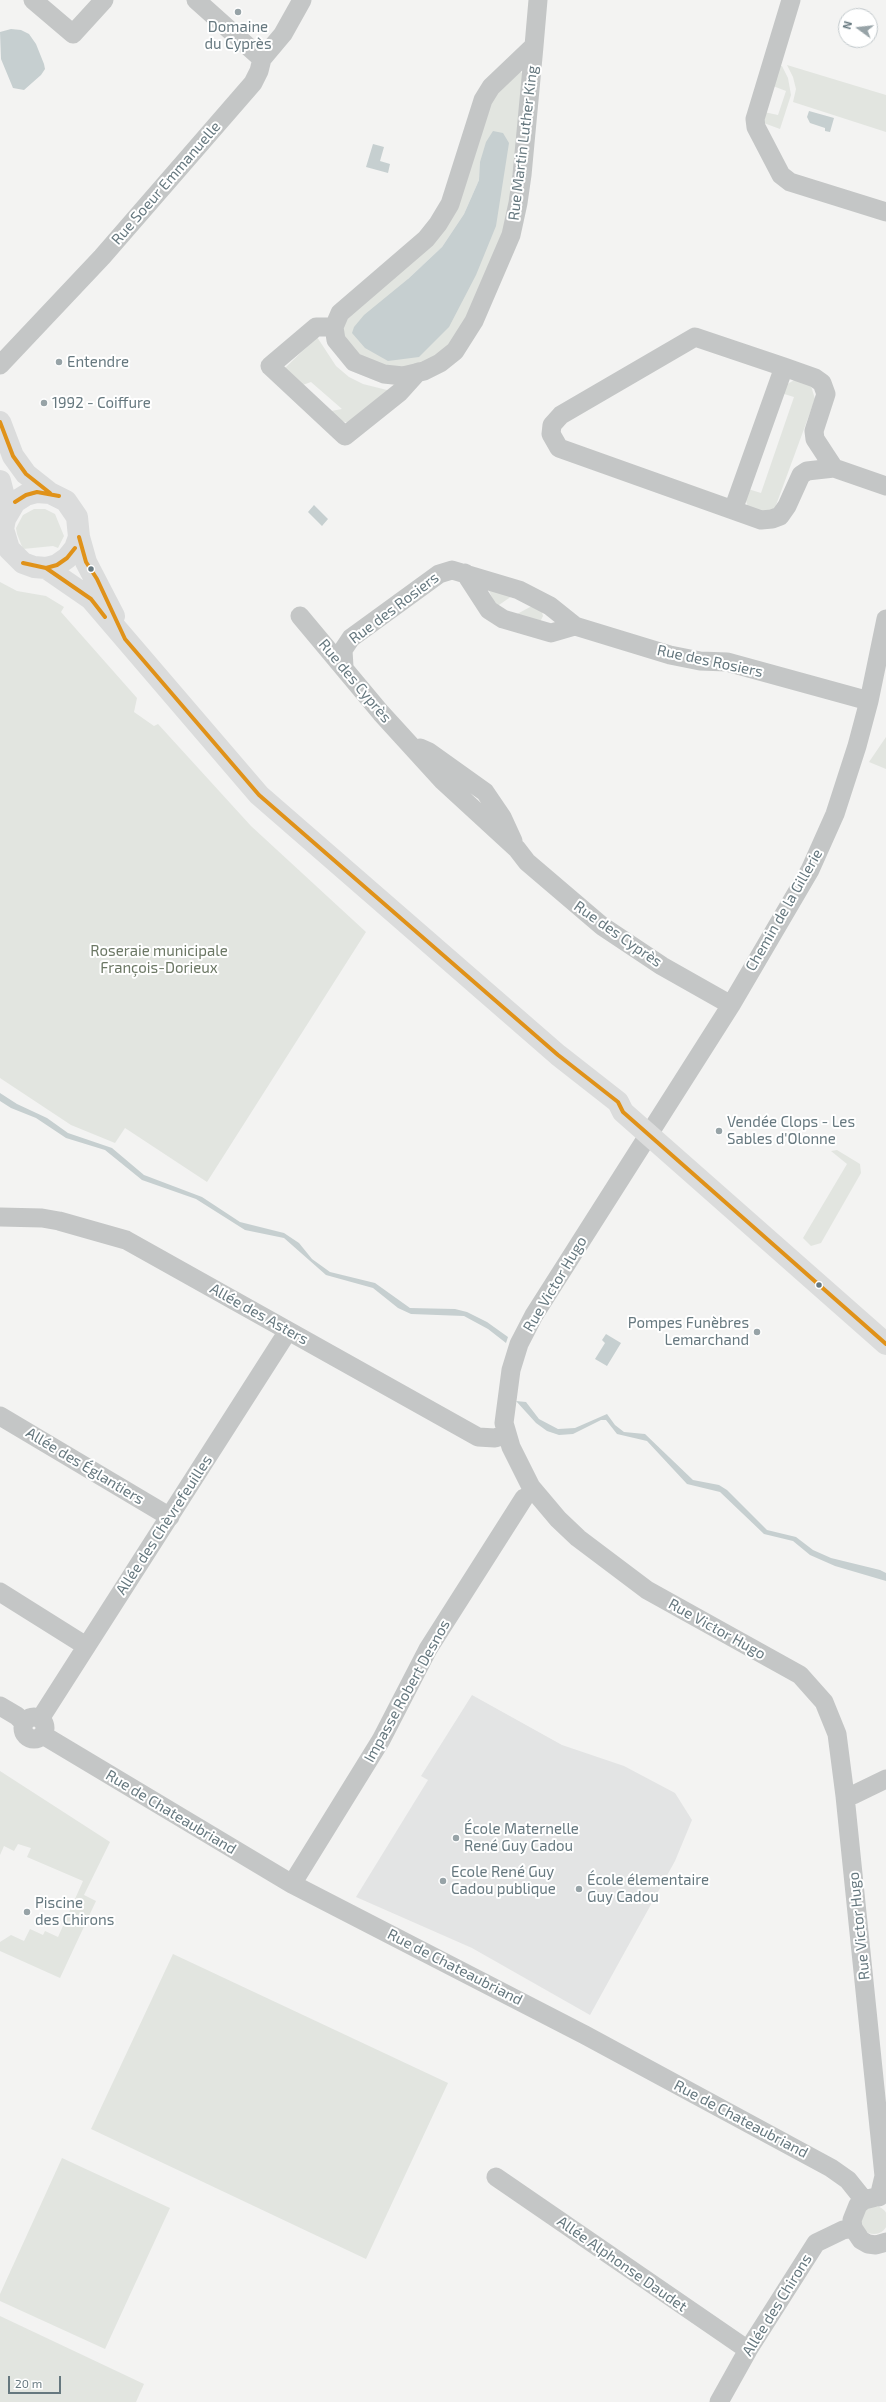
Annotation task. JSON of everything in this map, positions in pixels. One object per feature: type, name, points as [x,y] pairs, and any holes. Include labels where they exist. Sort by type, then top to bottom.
[{"type":"main road","points":[[0,422],[13,456],[26,474],[50,492],[66,501],[73,508],[78,517],[79,537],[86,562],[97,579],[125,638]]},
{"type":"main road","points":[[0,482],[5,539],[15,557],[23,563],[34,567],[46,568],[57,565],[67,558],[75,548],[79,537]]},
{"type":"main road","points":[[4,518],[15,502],[26,495],[38,492],[50,492]]},
{"type":"main road","points":[[46,568],[91,599],[259,795],[558,1055],[618,1102],[623,1112],[886,1344]]},
{"type":"street","points":[[33,0],[73,34],[104,0]]},
{"type":"street","points":[[196,0],[262,59],[284,34],[302,0]]},
{"type":"street","name":"Rue Martin Luther King","points":[[534,46],[491,87],[483,100],[450,204],[438,224],[426,239],[348,304],[340,313],[334,327],[336,340],[342,350],[354,362],[384,374],[403,376],[418,372],[440,363],[455,350],[474,321],[511,235],[522,175],[534,46],[538,0]]},
{"type":"street","points":[[791,0],[756,119],[756,127],[781,175],[790,182],[886,212]]},
{"type":"street","name":"Rue Soeur Emmanuelle","points":[[0,365],[102,256],[248,89],[260,71],[262,59]]},
{"type":"street","name":"Rue Martin Luther King","points":[[334,327],[316,327],[270,366],[345,436],[400,392],[418,372]]},
{"type":"street","points":[[834,468],[815,438],[814,431],[826,394],[825,388],[815,378],[695,337],[561,415],[552,425],[551,434],[558,448],[761,520],[772,520],[780,516],[787,506],[801,475],[816,468],[834,468],[886,486]]},
{"type":"street","points":[[733,510],[784,367]]},
{"type":"street","points":[[0,558],[23,563]]},
{"type":"street","name":"Rue des Rosiers","points":[[344,667],[343,650],[351,638],[445,570],[465,573],[520,590],[550,606],[575,626],[670,655],[700,661],[727,662],[869,701]]},
{"type":"street","points":[[465,573],[489,610],[502,619],[551,633],[575,626]]},
{"type":"street","name":"Rue des Cyprès","points":[[300,616],[410,745],[429,752],[485,792],[502,817],[517,850],[528,862],[602,926],[662,966],[731,1005]]},
{"type":"street","name":"Chemin de la Gillerie","points":[[649,1135],[731,1005],[806,877],[823,842],[835,814],[869,701],[886,620]]},
{"type":"street","name":"Rue Victor Hugo","points":[[649,1135],[534,1314],[525,1332],[511,1370],[504,1423],[521,1470],[531,1488],[558,1519],[578,1538],[647,1590],[800,1675],[824,1702],[832,1719],[837,1734],[845,1796],[884,2170],[884,2176],[876,2199],[854,2212],[853,2228]]},
{"type":"street","name":"Allée des Asters","points":[[0,1218],[42,1218],[59,1221],[126,1240],[478,1437],[495,1438],[507,1434]]},
{"type":"street","name":"Allée des Chèvrefeuilles","points":[[35,1726],[288,1331]]},
{"type":"street","name":"Allée des Églantiers","points":[[0,1416],[170,1517]]},
{"type":"street","name":"Impasse Robert Desnos","points":[[292,1884],[381,1740],[428,1649],[524,1498]]},
{"type":"street","points":[[0,1592],[86,1646]]},
{"type":"street","name":"Rue de Chateaubriand","points":[[0,1706],[292,1884],[592,2038],[831,2168],[876,2199]]},
{"type":"street","points":[[845,1796],[853,1794],[886,1779]]},
{"type":"street","name":"Allée Alphonse Daudet","points":[[496,2177],[748,2350]]},
{"type":"street","points":[[853,2228],[861,2240],[868,2244],[876,2245],[886,2242]]},
{"type":"street","name":"Allée des Chirons","points":[[720,2402],[748,2350],[816,2243],[843,2230],[853,2228]]},
{"type":"shaded area","points":[[11,29],[21,30],[29,34],[36,44],[44,64],[45,69],[41,75],[24,90],[13,88],[1,59],[0,32]]},
{"type":"shaded area","points":[[809,111],[834,118],[830,132],[825,131],[825,128],[810,123],[807,117]]},
{"type":"shaded area","points":[[493,131],[503,133],[509,143],[496,226],[476,275],[449,327],[419,357],[388,361],[365,348],[352,333],[354,327],[364,315],[408,279],[442,247],[464,214],[479,180],[480,162],[486,142]]},
{"type":"shaded area","points":[[373,144],[384,147],[380,161],[390,164],[388,173],[366,167]]},
{"type":"shaded area","points":[[314,505],[328,519],[322,526],[308,512]]},
{"type":"shaded area","points":[[0,1093],[17,1104],[47,1118],[68,1133],[112,1148],[144,1175],[202,1197],[240,1222],[284,1233],[299,1243],[312,1259],[330,1272],[375,1283],[410,1308],[455,1309],[467,1312],[487,1322],[508,1337],[506,1343],[488,1329],[464,1316],[411,1314],[398,1308],[373,1288],[326,1275],[284,1238],[245,1230],[196,1199],[142,1180],[105,1150],[66,1138],[36,1118],[11,1108],[0,1101]]},
{"type":"shaded area","points":[[606,1334],[621,1343],[607,1366],[595,1359],[605,1343],[602,1340]]},
{"type":"shaded area","points":[[516,1401],[526,1402],[539,1419],[558,1429],[575,1428],[607,1414],[615,1425],[624,1432],[645,1434],[693,1480],[719,1485],[727,1490],[767,1530],[796,1537],[813,1550],[831,1558],[880,1570],[886,1573],[886,1581],[835,1566],[810,1555],[793,1541],[764,1534],[720,1492],[687,1484],[647,1441],[617,1434],[606,1420],[601,1420],[573,1434],[559,1435],[547,1431],[536,1423]]},
{"type":"shaded area","points":[[472,1695],[562,1745],[624,1766],[675,1793],[692,1820],[675,1861],[590,2015],[472,1948],[356,1897],[428,1780],[421,1776]]},
{"type":"green space","points":[[779,65],[782,66],[788,78],[791,95],[780,129],[761,122],[764,112],[778,115],[786,91],[773,86]]},
{"type":"green space","points":[[787,65],[886,95],[886,132],[793,102],[796,89],[793,77]]},
{"type":"green space","points":[[518,70],[526,76],[509,223],[487,280],[447,351],[405,370],[358,358],[341,340],[339,326],[435,238],[494,96]],"holes":[[[480,162],[476,275],[408,279],[442,247],[464,214],[479,180]]]},
{"type":"green space","points":[[317,337],[336,366],[349,377],[363,384],[391,391],[349,423],[341,421],[331,411],[342,409],[311,382],[300,386],[285,368]]},
{"type":"green space","points":[[796,379],[811,386],[815,399],[775,508],[764,513],[748,507],[745,498],[748,489],[761,493],[794,397],[781,393],[784,386]]},
{"type":"green space","points":[[34,509],[45,509],[55,514],[64,536],[58,548],[53,546],[23,549],[16,528],[23,515]]},
{"type":"green space","name":"Roseraie municipale François-Dorieux","points":[[0,582],[17,591],[46,596],[64,607],[61,612],[137,698],[134,712],[154,726],[158,724],[251,826],[366,932],[207,1182],[125,1128],[115,1143],[71,1125],[0,1078]]},
{"type":"green space","points":[[488,588],[512,596],[496,607]]},
{"type":"green space","points":[[532,606],[542,612],[543,616],[541,620],[535,621],[517,614]]},
{"type":"green space","points":[[886,737],[886,769],[869,762]]},
{"type":"green space","points":[[837,1150],[860,1164],[861,1173],[821,1243],[811,1246],[803,1238],[847,1164],[831,1151]]},
{"type":"green space","points":[[0,1771],[110,1842],[84,1895],[96,1901],[60,1978],[0,1951],[0,1942],[11,1935],[24,1941],[30,1929],[43,1935],[45,1931],[58,1937],[83,1881],[27,1857],[31,1848],[18,1844],[14,1851],[4,1846],[0,1855]]},
{"type":"green space","points":[[173,1954],[448,2083],[366,2259],[91,2129]]},
{"type":"green space","points":[[62,2158],[170,2208],[105,2349],[0,2301],[0,2294]]},
{"type":"green space","points":[[874,2206],[884,2210],[888,2220],[884,2230],[874,2234],[864,2230],[860,2220],[864,2210]]},
{"type":"green space","points":[[0,2316],[144,2384],[136,2402],[0,2402]]},
{"type":"transit line","points":[[0,422],[13,456],[26,474],[50,493]]},
{"type":"transit line","points":[[15,502],[26,495],[37,492],[59,496]]},
{"type":"transit line","points":[[79,537],[86,562],[97,579],[125,639],[259,795],[558,1055],[618,1102],[623,1112],[886,1344]]},
{"type":"transit line","points":[[23,563],[46,568],[57,565],[67,558],[75,548]]},
{"type":"transit line","points":[[46,568],[91,599],[105,617]]},
{"type":"place","name":"Domaine du Cyprès","points":[[238,12]]},
{"type":"place","name":"Entendre","points":[[59,362]]},
{"type":"place","name":"1992 - Coiffure","points":[[44,403]]},
{"type":"place","name":"Vendée Clops - Les Sables d'Olonne","points":[[719,1131]]},
{"type":"place","name":"Pompes Funèbres Lemarchand","points":[[757,1332]]},
{"type":"place","name":"École Maternelle René Guy Cadou","points":[[456,1838]]},
{"type":"place","name":"Ecole René Guy Cadou publique","points":[[443,1881]]},
{"type":"place","name":"École élementaire Guy Cadou","points":[[579,1889]]},
{"type":"place","name":"Piscine des Chirons","points":[[27,1912]]}]
